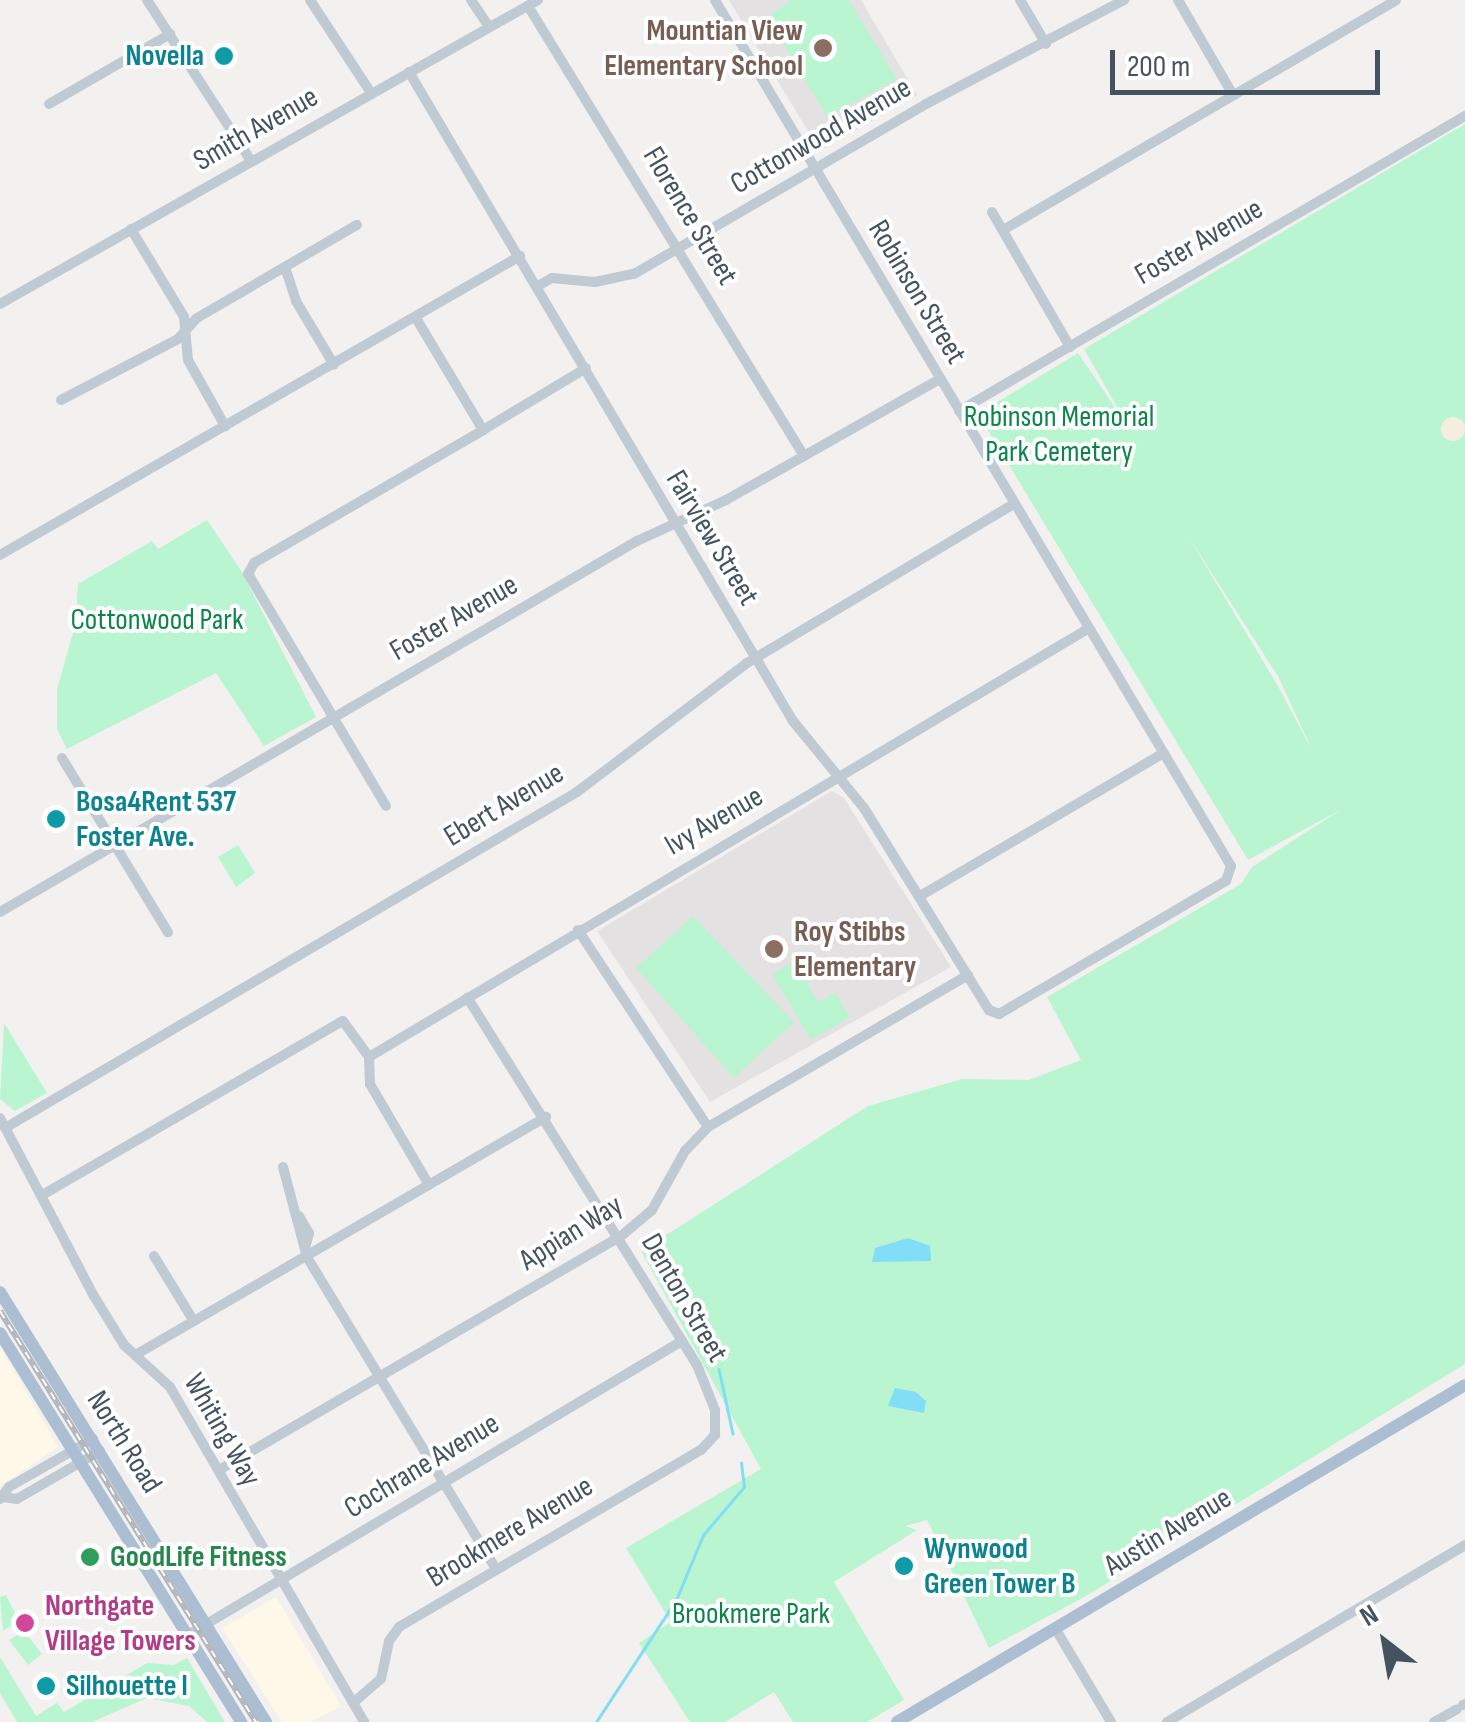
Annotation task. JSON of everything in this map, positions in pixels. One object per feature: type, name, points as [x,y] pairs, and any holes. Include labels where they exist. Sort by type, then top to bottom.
[{"type":"main road","name":"North Road","points":[[0,1292],[266,1722]]},
{"type":"main road","name":"North Road","points":[[0,1333],[240,1722]]},
{"type":"main road","name":"Austin Avenue","points":[[896,1722],[1465,1385]]},
{"type":"street","points":[[146,0],[251,161]]},
{"type":"street","points":[[310,0],[370,93]]},
{"type":"street","points":[[472,0],[489,27]]},
{"type":"street","name":"Robinson Street","points":[[715,0],[1086,630],[1231,866],[1226,881],[994,1014]]},
{"type":"street","points":[[1020,0],[1046,44]]},
{"type":"street","name":"Cottonwood Avenue","points":[[538,286],[559,278],[614,280],[1124,0]]},
{"type":"street","points":[[1178,0],[1233,95]]},
{"type":"street","points":[[1003,230],[1396,0]]},
{"type":"street","name":"Smith Avenue","points":[[0,304],[533,3]]},
{"type":"street","name":"Florence Street","points":[[533,3],[804,456]]},
{"type":"street","points":[[49,104],[170,34]]},
{"type":"street","name":"Fairview Street","points":[[409,72],[754,659],[920,896],[994,1014]]},
{"type":"street","name":"Foster Avenue","points":[[959,411],[1465,116]]},
{"type":"street","points":[[992,212],[1070,347]]},
{"type":"street","points":[[61,400],[185,334],[197,318],[356,226]]},
{"type":"street","points":[[131,229],[184,317],[188,360],[225,426]]},
{"type":"street","points":[[0,555],[520,256]]},
{"type":"street","points":[[285,267],[296,301],[334,365]]},
{"type":"street","points":[[416,318],[482,430]]},
{"type":"street","points":[[386,806],[280,637],[249,570],[586,368]]},
{"type":"street","name":"Foster Avenue","points":[[0,912],[674,523],[940,379]]},
{"type":"street","name":"Ebert Avenue","points":[[3,1123],[577,792],[754,659],[1014,504]]},
{"type":"street","name":"Ivy Avenue","points":[[369,1057],[1086,630]]},
{"type":"street","points":[[920,896],[1162,754]]},
{"type":"street","points":[[62,758],[168,932]]},
{"type":"street","points":[[578,930],[708,1126]]},
{"type":"street","name":"Appian Way","points":[[219,1470],[620,1236],[652,1210],[685,1151],[708,1126],[968,975]]},
{"type":"street","name":"Denton Street","points":[[468,998],[682,1341],[709,1392],[717,1425]]},
{"type":"street","points":[[44,1194],[343,1021],[369,1057],[370,1084],[429,1185]]},
{"type":"street","points":[[137,1354],[306,1253],[546,1118]]},
{"type":"street","name":"Whiting Way","points":[[3,1123],[44,1194],[94,1296],[137,1354],[170,1388],[364,1722]]},
{"type":"street","points":[[284,1167],[299,1216],[309,1233],[306,1253],[495,1568]]},
{"type":"street","points":[[154,1256],[192,1320]]},
{"type":"street","name":"Cochrane Avenue","points":[[188,1634],[682,1341]]},
{"type":"street","name":"Brookmere Avenue","points":[[353,1703],[380,1679],[395,1630],[701,1450],[717,1425]]},
{"type":"street","points":[[2,1498],[16,1499],[96,1445]]},
{"type":"street","points":[[1168,1722],[1465,1546]]},
{"type":"street","points":[[1055,1628],[1111,1722]]},
{"type":"street","points":[[1434,1722],[1462,1706]]},
{"type":"shaded area","name":"Mountian View Elementary School","points":[[729,0],[861,0],[917,95],[820,151]]},
{"type":"shaded area","name":"Roy Stibbs Elementary","points":[[832,791],[844,798],[951,967],[710,1102],[597,931]]},
{"type":"shaded area","points":[[0,1347],[58,1447],[0,1486]]},
{"type":"shaded area","points":[[276,1597],[341,1706],[312,1722],[282,1722],[222,1628]]},
{"type":"green space","points":[[791,0],[849,0],[897,79],[827,117],[768,17]]},
{"type":"green space","points":[[1465,124],[1465,1364],[1086,1596],[989,1648],[927,1520],[905,1526],[917,1530],[834,1582],[904,1700],[867,1722],[793,1722],[774,1692],[725,1722],[690,1722],[639,1643],[671,1622],[626,1548],[761,1469],[641,1251],[868,1106],[962,1079],[1029,1080],[1081,1060],[1047,997],[1241,884],[1252,867],[1342,809],[1248,860],[978,414],[1078,353],[1129,428],[1084,349]],"holes":[[[1188,536],[1279,678],[1312,750]]]},
{"type":"green space","name":"Cottonwood Park","points":[[207,520],[242,572],[316,717],[264,746],[216,673],[67,749],[57,729],[57,689],[75,626],[78,584],[152,541],[158,549]]},
{"type":"green space","points":[[238,845],[255,873],[236,887],[218,857]]},
{"type":"green space","points":[[693,916],[794,1022],[734,1078],[636,968]]},
{"type":"green space","points":[[794,961],[818,1002],[835,993],[850,1017],[811,1040],[772,974]]},
{"type":"green space","points":[[4,1023],[47,1093],[15,1111],[0,1099]]},
{"type":"green space","points":[[6,1595],[19,1621],[3,1631],[0,1597]]},
{"type":"green space","points":[[24,1631],[42,1654],[28,1665],[9,1640]]},
{"type":"green space","points":[[0,1657],[36,1716],[57,1703],[64,1712],[147,1663],[174,1665],[187,1658],[225,1722],[207,1722],[189,1706],[147,1698],[92,1722],[17,1722],[0,1693]]},
{"type":"sand","points":[[1453,417],[1465,429],[1453,441],[1441,429]]},
{"type":"water","points":[[908,1238],[930,1246],[931,1261],[872,1262],[875,1248]]},
{"type":"water","points":[[895,1388],[916,1392],[926,1401],[924,1413],[888,1406]]},
{"type":"waterway","points":[[719,1369],[733,1434]]},
{"type":"waterway","points":[[596,1722],[676,1600],[703,1535],[744,1487],[741,1463]]},
{"type":"railway","points":[[0,1311],[256,1722]]},
{"type":"place","name":"Mountian View Elementary School","points":[[823,48]]},
{"type":"place","name":"Novella","points":[[224,56]]},
{"type":"place","name":"Bosa4Rent 537 Foster Ave.","points":[[56,819]]},
{"type":"place","name":"Roy Stibbs Elementary","points":[[774,949]]},
{"type":"place","name":"GoodLife Fitness","points":[[90,1557]]},
{"type":"place","name":"Wynwood Green Tower B","points":[[904,1566]]},
{"type":"place","name":"Northgate Village Towers","points":[[25,1623]]},
{"type":"place","name":"Silhouette I","points":[[46,1686]]},
{"type":"park label","name":"Robinson Memorial Park Cemetery","points":[[1059,434]]},
{"type":"park label","name":"Brookmere Park","points":[[751,1614]]}]
